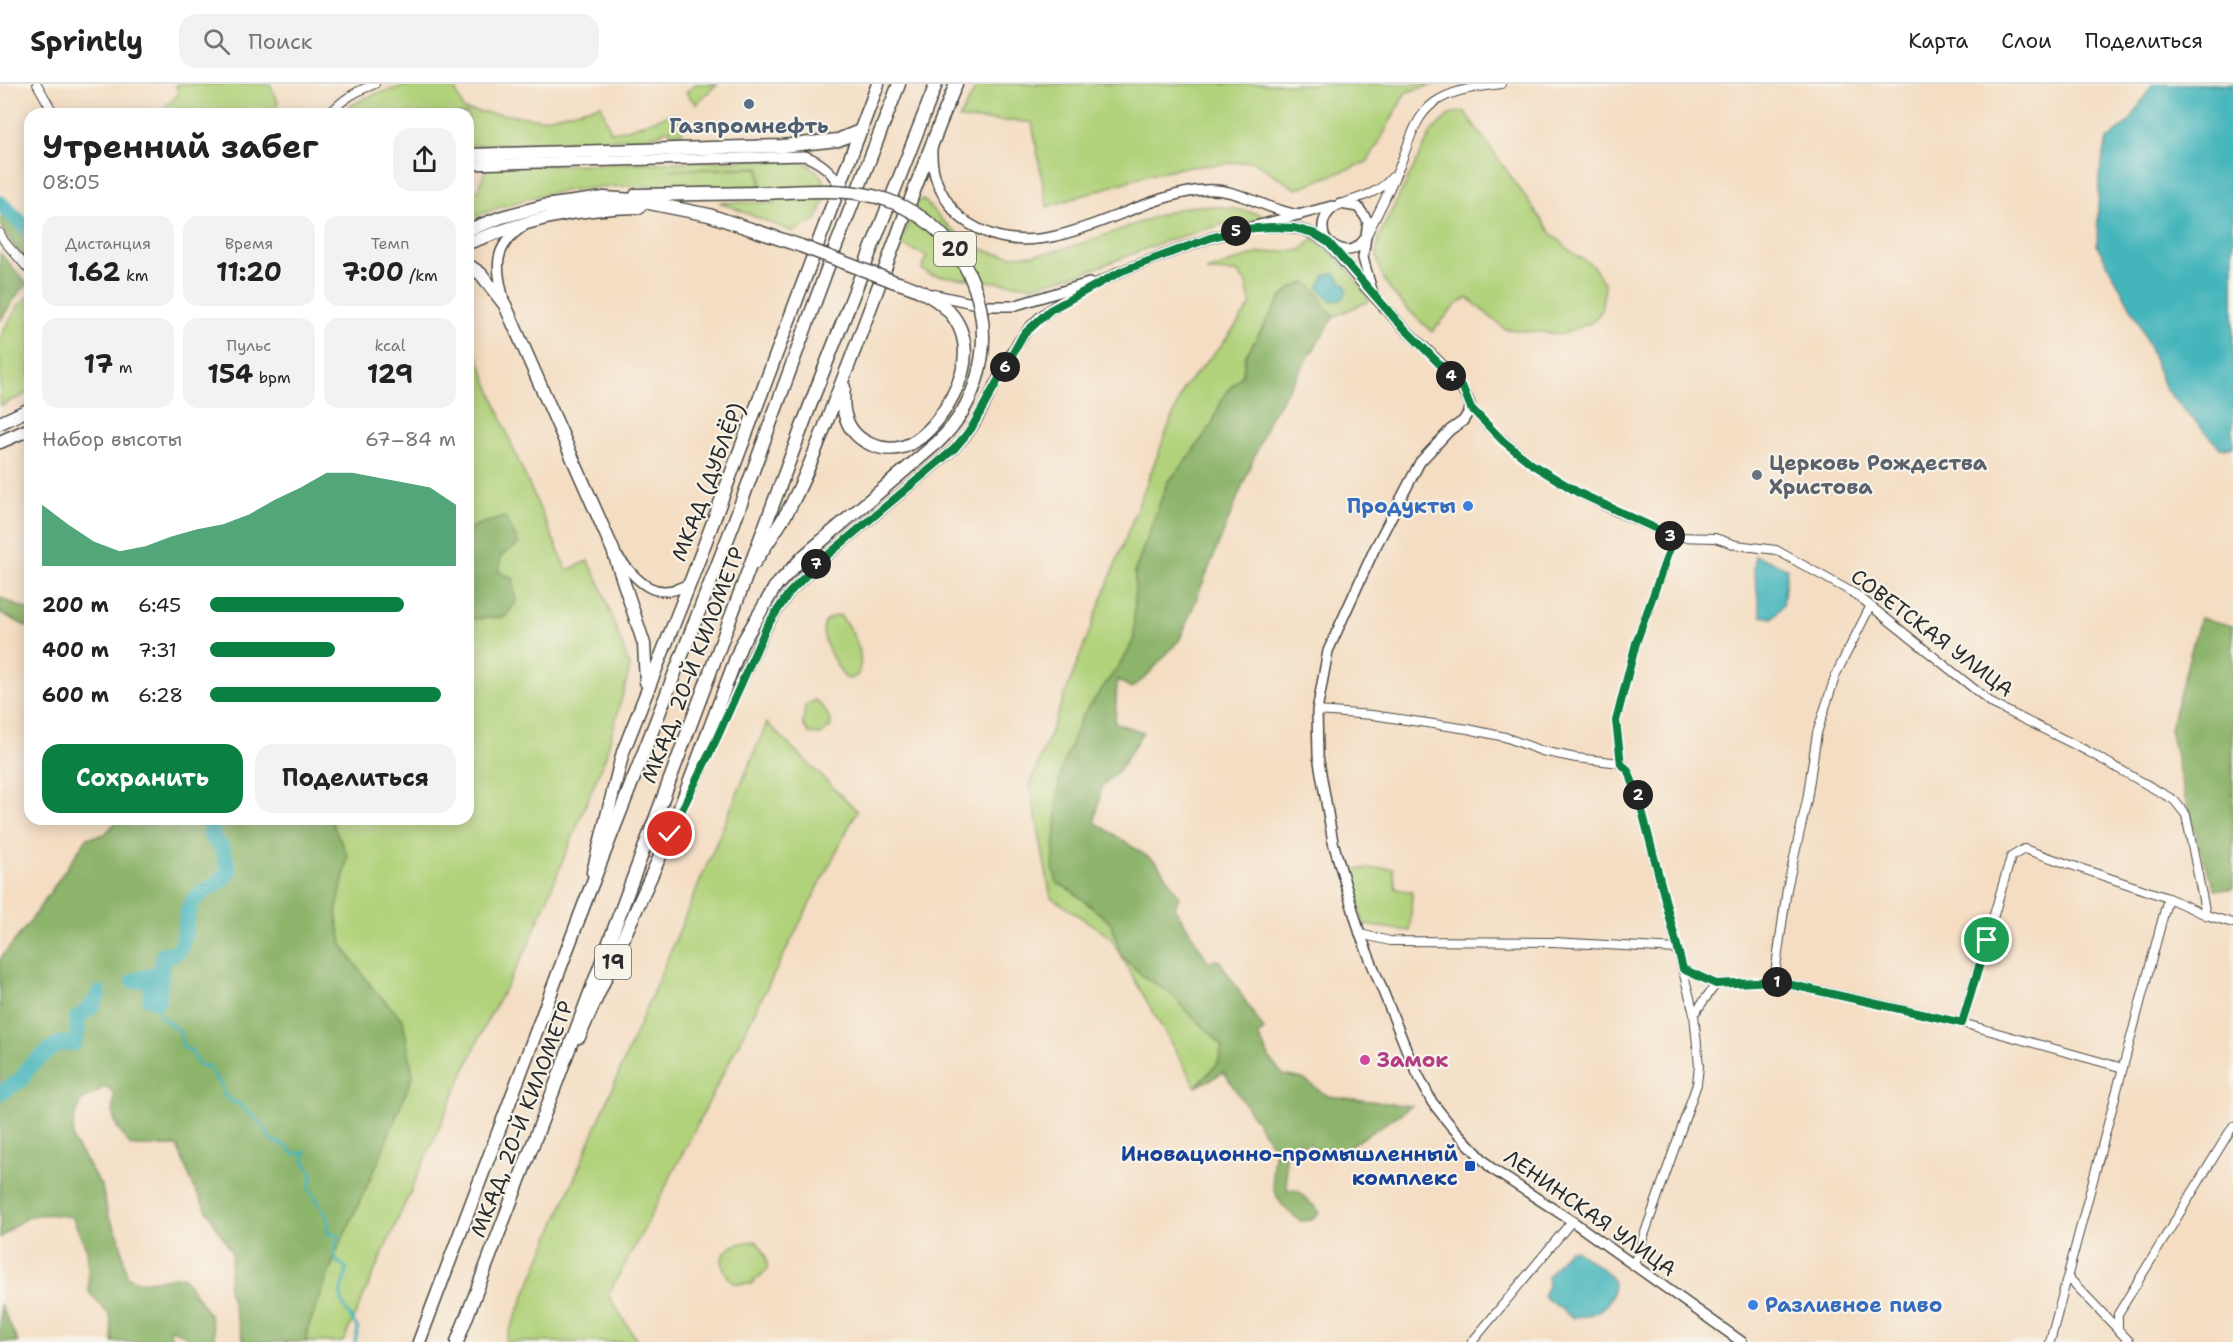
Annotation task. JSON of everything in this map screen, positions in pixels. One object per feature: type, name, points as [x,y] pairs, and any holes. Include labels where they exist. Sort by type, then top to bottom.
[{"type":"main road","name":"МКАД (ДУБЛЁР)","points":[[587,897],[623,752],[646,689],[690,583],[878,84]]},
{"type":"main road","name":"МКАД, 20-Й КИЛОМЕТР","points":[[419,1342],[587,897],[733,525],[825,274],[899,84]]},
{"type":"main road","name":"МКАД, 20-Й КИЛОМЕТР","points":[[457,1342],[814,394],[936,84]]},
{"type":"main road","points":[[750,567],[775,532],[793,500],[847,368],[956,84]]},
{"type":"main road","points":[[474,155],[782,146],[838,140],[862,130]]},
{"type":"main road","name":"20","points":[[604,198],[644,195],[838,192],[863,194],[886,200],[923,219],[955,249],[968,270],[981,308],[984,345],[975,387],[968,404],[946,435],[805,555],[775,587],[741,645],[670,834]]},
{"type":"main road","points":[[474,228],[501,217],[544,206],[604,198],[634,200],[668,207],[734,222],[920,291],[951,313],[965,339],[965,366],[945,410],[922,436],[899,448],[882,448],[869,444],[850,428],[843,406],[847,368]]},
{"type":"main road","points":[[474,241],[535,219],[584,210],[668,207]]},
{"type":"main road","points":[[474,270],[487,280],[505,305],[567,452],[613,550],[644,644],[647,666],[646,689]]},
{"type":"main road","points":[[0,423],[24,412]]},
{"type":"main road","points":[[0,442],[24,432]]},
{"type":"main road","name":"19","points":[[554,1089],[670,834]]},
{"type":"street","points":[[37,84],[51,108]]},
{"type":"street","points":[[335,108],[357,90],[375,84]]},
{"type":"street","points":[[1243,229],[1294,228],[1313,233],[1339,249],[1352,249],[1362,243],[1368,233],[1399,169],[1410,138],[1426,110],[1451,93],[1501,84]]},
{"type":"street","points":[[932,142],[931,166],[936,184],[945,200],[960,217],[980,230],[1002,238],[1024,241],[1054,236],[1164,199],[1201,190],[1221,189],[1274,209],[1300,215]]},
{"type":"street","points":[[474,165],[805,156],[818,161],[830,171],[840,188]]},
{"type":"street","points":[[920,291],[966,303],[1012,306],[1070,290],[1210,238],[1365,196],[1383,186],[1399,169]]},
{"type":"street","points":[[1373,294],[1364,261],[1368,221],[1362,210],[1352,204],[1340,204],[1329,210],[1323,220],[1323,232],[1329,243],[1373,294],[1463,388],[1471,408],[1488,427],[1533,465],[1579,493],[1674,537],[1636,643],[1616,721],[1621,764]]},
{"type":"street","points":[[505,305],[497,270],[499,255],[505,242],[535,219]]},
{"type":"street","points":[[0,233],[24,264]]},
{"type":"street","name":"19","points":[[670,834],[716,740],[767,626],[789,593],[817,564],[954,449],[971,429],[1013,351],[1035,321],[1050,310],[1122,271]]},
{"type":"street","name":"ЛЕНИНСКАЯ УЛИЦА","points":[[1471,408],[1463,421],[1450,430],[1420,462],[1374,550],[1328,651],[1317,711],[1318,756],[1333,842],[1360,934],[1411,1061],[1432,1102],[1451,1126],[1492,1169],[1572,1221],[1742,1342]]},
{"type":"street","name":"СОВЕТСКАЯ УЛИЦА","points":[[1674,537],[1715,538],[1736,545],[1776,550],[1857,595],[1993,704],[2087,751],[2174,800],[2186,815],[2206,912]]},
{"type":"street","points":[[613,550],[644,586],[663,592],[690,583]]},
{"type":"street","points":[[1774,981],[1787,889],[1807,800],[1817,733],[1836,674],[1870,607]]},
{"type":"street","points":[[1317,711],[1372,715],[1468,729],[1504,737],[1542,751],[1621,764],[1627,769],[1638,795],[1694,1014],[1699,1066],[1697,1084],[1634,1264]]},
{"type":"street","points":[[1962,1023],[2011,857],[2024,849],[2168,898],[2233,923]]},
{"type":"street","points":[[2050,1342],[2168,898]]},
{"type":"street","points":[[1360,934],[1390,941],[1554,942],[1677,949]]},
{"type":"street","points":[[1683,969],[1716,984],[1774,981],[1962,1023],[2123,1068]]},
{"type":"street","points":[[1694,1014],[1716,984]]},
{"type":"street","points":[[2127,1339],[2118,1330],[2118,1314],[2233,1126]]},
{"type":"street","points":[[1472,1342],[1572,1221]]},
{"type":"street","points":[[2068,1277],[2127,1339]]},
{"type":"green space","points":[[176,84],[270,84],[278,102],[276,108],[164,108],[178,95]]},
{"type":"green space","points":[[417,84],[453,84],[463,108],[348,108],[367,97]]},
{"type":"green space","points":[[694,84],[717,84],[696,104],[686,93]]},
{"type":"green space","points":[[978,84],[1436,84],[1406,92],[1367,162],[1296,189],[1253,161],[1180,168],[1150,174],[1047,207],[1032,122],[959,119]]},
{"type":"green space","points":[[601,105],[611,132],[672,114],[681,117],[682,133],[671,133],[670,130],[662,131],[662,134],[640,138],[474,146],[474,111],[542,119]]},
{"type":"green space","points":[[1464,111],[1552,234],[1572,252],[1593,266],[1605,285],[1601,312],[1592,322],[1563,334],[1505,329],[1468,298],[1457,304],[1432,332],[1396,297],[1382,276],[1377,251],[1380,234],[1432,131],[1449,115]]},
{"type":"green space","points":[[790,159],[804,163],[816,171],[821,176],[826,189],[816,220],[793,232],[719,202],[774,203],[774,187],[761,187],[760,167],[669,170],[759,168],[760,187],[598,187],[547,194],[474,217],[474,191],[478,191],[486,167]]},
{"type":"green space","points":[[923,199],[963,239],[989,252],[1010,256],[1053,252],[1075,246],[1188,207],[1224,208],[1260,214],[1262,217],[1258,220],[1224,224],[1163,242],[1086,272],[1032,286],[932,275],[922,270],[927,256],[902,245],[895,257],[916,203]]},
{"type":"green space","points":[[5,210],[24,228],[24,257],[12,243],[0,219]]},
{"type":"green space","points":[[1313,238],[1345,266],[1369,301],[1335,316],[1323,305],[1319,294],[1292,288],[1280,299],[1245,357],[1243,374],[1224,395],[1211,426],[1180,469],[1168,481],[1135,571],[1134,638],[1127,654],[1081,718],[1059,785],[1057,883],[1072,891],[1111,923],[1121,955],[1146,979],[1162,987],[1175,998],[1222,1047],[1218,1063],[1196,1087],[1110,937],[1051,897],[1030,785],[1184,387],[1221,346],[1251,305],[1246,283],[1237,272],[1206,271],[1259,253],[1302,250]]},
{"type":"green space","points":[[0,253],[24,280],[24,288],[0,321]]},
{"type":"green space","points":[[1307,282],[1319,294],[1323,305],[1335,316],[1270,418],[1180,639],[1145,678],[1131,688],[1117,679],[1115,723],[1143,732],[1120,769],[1102,786],[1095,822],[1157,863],[1179,896],[1175,908],[1208,961],[1219,960],[1264,1030],[1258,1035],[1271,1061],[1283,1075],[1303,1079],[1328,1096],[1412,1106],[1336,1155],[1320,1155],[1310,1143],[1285,1150],[1287,1189],[1298,1191],[1320,1212],[1312,1220],[1301,1221],[1291,1214],[1278,1199],[1274,1190],[1272,1172],[1275,1150],[1224,1072],[1196,1087],[1218,1063],[1222,1047],[1175,998],[1162,987],[1146,979],[1121,955],[1111,923],[1072,891],[1057,883],[1053,867],[1062,768],[1081,718],[1127,654],[1134,638],[1135,571],[1168,481],[1180,469],[1211,426],[1224,395],[1243,374],[1245,357],[1280,299],[1292,288]]},
{"type":"green space","points":[[24,301],[24,395],[0,406],[0,337],[19,305]]},
{"type":"green space","points":[[474,351],[515,453],[567,570],[588,561],[601,586],[630,668],[605,758],[527,948],[485,1025],[343,1342],[307,1342],[307,1331],[339,1246],[377,1164],[403,1020],[373,989],[342,945],[336,913],[348,856],[333,825],[474,825]]},
{"type":"green space","points":[[474,371],[481,391],[474,395]]},
{"type":"green space","points":[[505,517],[519,544],[501,556],[499,572],[513,578],[516,602],[505,617],[474,619],[474,526]]},
{"type":"green space","points":[[0,598],[24,608],[24,625],[0,613]]},
{"type":"green space","points":[[840,615],[850,629],[860,652],[860,668],[857,676],[849,679],[844,677],[834,661],[823,632],[824,624],[830,618]]},
{"type":"green space","points":[[2200,618],[2233,626],[2233,888],[2231,889],[2215,889],[2204,862],[2184,795],[2170,729]]},
{"type":"green space","points":[[815,700],[826,711],[831,726],[821,735],[810,734],[803,725],[805,706]]},
{"type":"green space","points":[[767,723],[857,811],[643,1231],[608,1295],[638,1342],[505,1342]]},
{"type":"green space","points":[[113,825],[333,825],[348,856],[336,913],[342,945],[373,989],[403,1020],[413,1075],[377,1164],[339,1246],[307,1331],[307,1342],[244,1342],[228,1289],[232,1253],[195,1190],[177,1146],[131,1146],[115,1123],[114,1094],[106,1086],[81,1101],[73,1123],[73,1141],[102,1187],[108,1215],[119,1236],[127,1276],[141,1282],[183,1276],[210,1316],[216,1342],[190,1342],[188,1337],[170,1328],[171,1342],[113,1342],[110,1316],[89,1292],[87,1250],[72,1217],[33,1216],[18,1223],[0,1238],[0,959],[29,923],[87,838],[105,834]]},
{"type":"green space","points":[[1393,868],[1396,889],[1412,892],[1410,931],[1364,925],[1349,869]]},
{"type":"green space","points":[[756,1241],[765,1254],[767,1270],[751,1284],[733,1283],[723,1266],[722,1259],[725,1253],[729,1248]]},
{"type":"green space","points":[[0,1304],[18,1342],[0,1342]]},
{"type":"water","points":[[2152,84],[2233,84],[2233,447],[2220,448],[2165,389],[2140,324],[2097,245],[2099,176],[2107,140],[2130,121]]},
{"type":"water","points":[[1334,273],[1346,286],[1347,292],[1338,301],[1329,300],[1319,287],[1325,275]]},
{"type":"water","points":[[1755,555],[1787,568],[1783,606],[1772,618],[1761,616],[1754,570]]},
{"type":"water","points":[[1568,1250],[1575,1250],[1608,1273],[1614,1282],[1611,1298],[1607,1304],[1589,1315],[1573,1318],[1543,1296],[1548,1285],[1548,1276]]},
{"type":"waterway","points":[[0,203],[24,225]]},
{"type":"waterway","points":[[134,981],[153,975],[150,999],[158,1001],[163,955],[166,953],[172,955],[178,951],[184,939],[191,904],[220,881],[229,870],[222,848],[210,834],[212,825]]},
{"type":"waterway","points":[[0,1093],[21,1080],[29,1067],[57,1044],[74,1043],[78,1032],[77,1018],[92,1006],[99,993]]},
{"type":"waterway","points":[[158,1001],[159,1015],[180,1032],[183,1046],[190,1050],[199,1065],[210,1067],[213,1076],[221,1083],[223,1094],[255,1118],[273,1141],[284,1145],[293,1153],[305,1152],[304,1161],[313,1175],[309,1188],[328,1217],[328,1234],[337,1234],[339,1237],[335,1246],[336,1259],[346,1267],[341,1297],[344,1307],[358,1329],[355,1342]]},
{"type":"place","name":"Газпромнефть","points":[[749,104]]},
{"type":"place","name":"Церковь Рождества Христова","points":[[1757,475]]},
{"type":"place","name":"Продукты","points":[[1468,506]]},
{"type":"place","name":"Замок","points":[[1365,1060]]},
{"type":"place","name":"Иновационно-промышленный комплекс","points":[[1470,1166]]},
{"type":"place","name":"Разливное пиво","points":[[1753,1305]]},
{"type":"route","points":[[670,834],[716,740],[767,626],[789,593],[800,579],[817,564],[954,449],[971,429],[1013,351],[1035,321],[1067,300],[1122,271],[1177,249],[1227,232],[1288,227],[1313,233],[1329,243],[1397,321],[1463,388],[1471,408],[1503,441],[1533,465],[1579,493],[1674,537],[1636,643],[1616,721],[1621,764],[1627,769],[1638,795],[1683,969],[1716,984],[1774,981],[1962,1023],[1987,940]]}]
